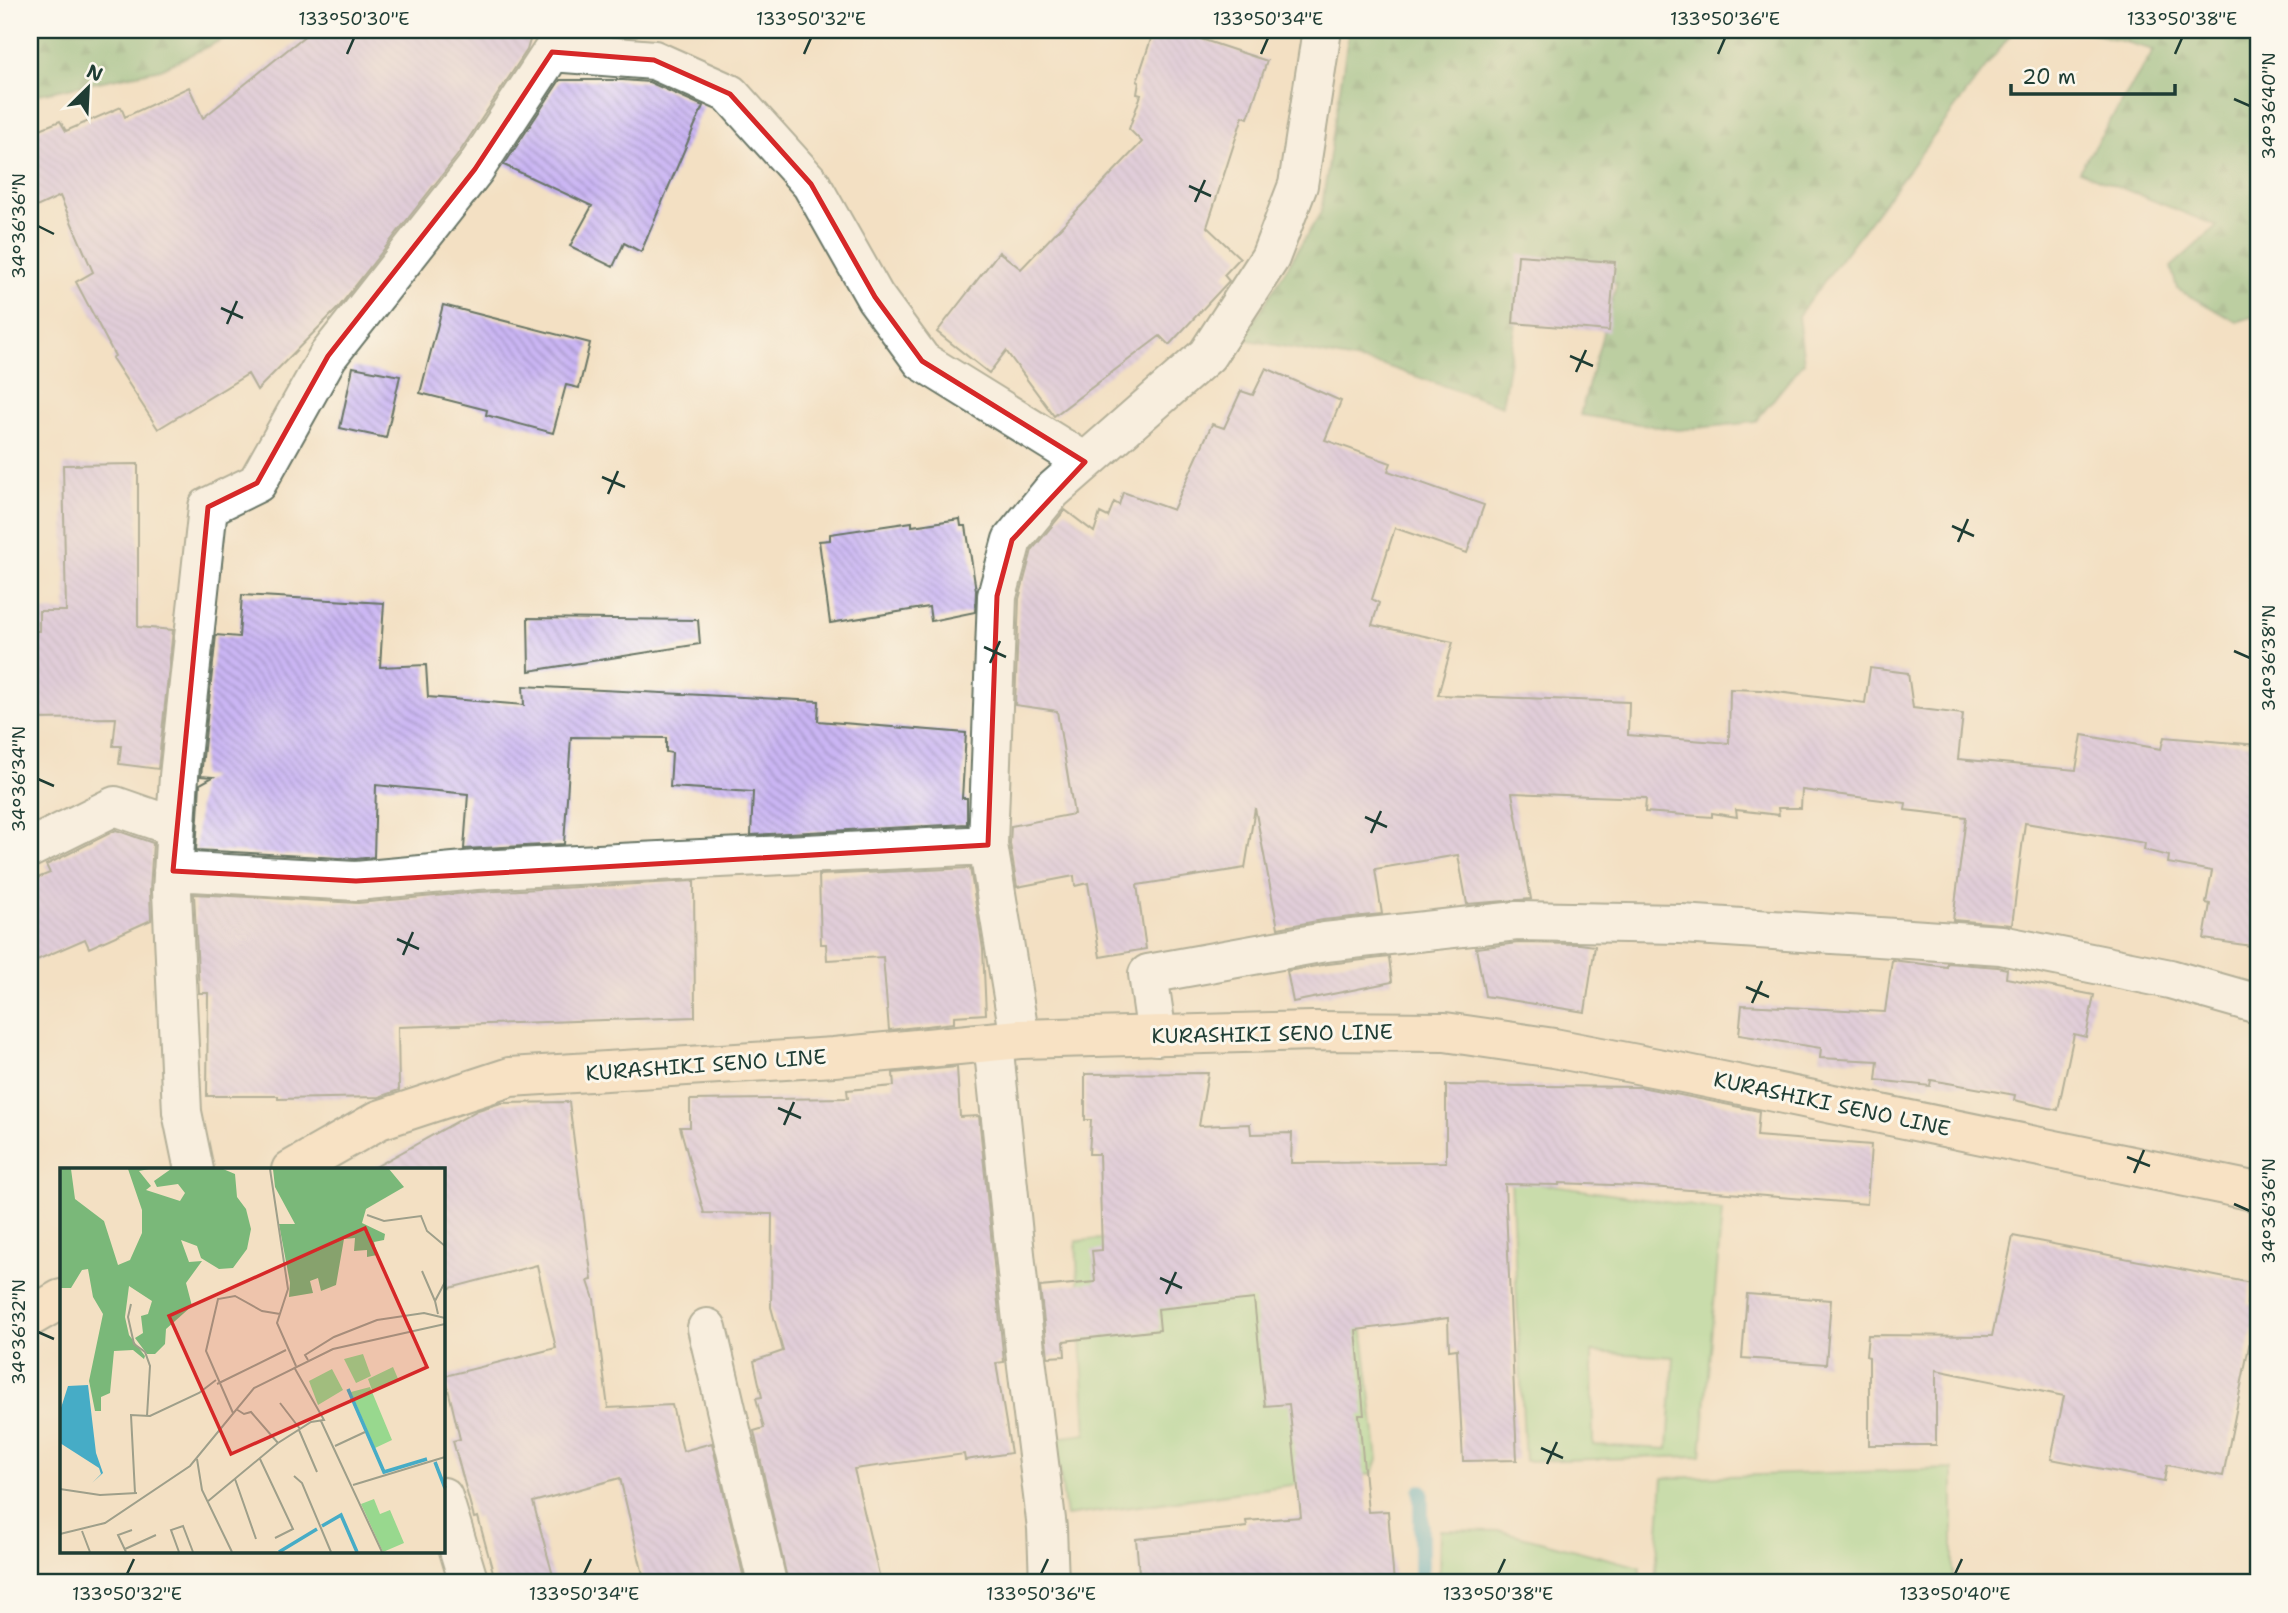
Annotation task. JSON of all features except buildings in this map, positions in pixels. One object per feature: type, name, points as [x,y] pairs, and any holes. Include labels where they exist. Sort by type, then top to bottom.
[{"type":"main road","name":"KURASHIKI SENO LINE","points":[[295,1168],[379,1120],[510,1077],[834,1057],[1007,1040],[1311,1031],[1445,1032],[1554,1048],[1678,1072],[2258,1192]]},
{"type":"main road","points":[[30,1317],[60,1300]]},
{"type":"street","points":[[1049,1583],[1047,1528],[1026,1350],[1007,1040],[988,845],[997,596],[1012,540],[1052,491],[1207,355],[1270,258],[1298,186],[1322,30]]},
{"type":"street","points":[[194,1168],[182,1112],[172,892],[208,507],[257,483],[328,356],[475,169],[552,52],[654,60],[730,93],[811,184],[875,297],[922,361],[1085,461]]},
{"type":"street","points":[[30,848],[115,806],[176,827]]},
{"type":"street","points":[[173,871],[356,881],[476,870],[988,845]]},
{"type":"street","points":[[1157,1036],[1148,974],[1325,942],[1517,920],[1681,924],[2001,945],[2170,979],[2258,1004]]},
{"type":"street","points":[[707,1328],[767,1583]]},
{"type":"street","points":[[444,1499],[469,1583]]},
{"type":"highlighted area","points":[[552,52],[654,60],[730,94],[811,184],[875,297],[922,361],[1085,462],[1012,540],[997,596],[988,845],[356,881],[173,871],[208,507],[257,483],[328,356],[475,169]]},
{"type":"green space","points":[[30,30],[242,30],[161,69],[30,96]]},
{"type":"green space","points":[[1349,30],[2014,30],[1798,316],[1804,362],[1755,422],[1678,430],[1580,415],[1617,283],[1525,271],[1502,406],[1386,366],[1243,339],[1321,212]]},
{"type":"green space","points":[[2081,30],[2258,30],[2258,315],[2237,322],[2177,289],[2171,267],[2217,226],[2079,171],[2154,50]]},
{"type":"green space","points":[[1511,1180],[1722,1210],[1701,1456],[1525,1461]],"holes":[[[1592,1352],[1674,1357],[1668,1449],[1593,1445]]]},
{"type":"green space","points":[[1350,1221],[1378,1460],[1372,1474],[1066,1516],[1055,1438],[1086,1434],[1076,1241]]},
{"type":"green space","points":[[1953,1469],[1953,1583],[1655,1583],[1663,1478]]},
{"type":"green space","points":[[1440,1530],[1502,1531],[1640,1567],[1639,1583],[1439,1583]]},
{"type":"waterway","points":[[1421,1492],[1421,1583]]}]
